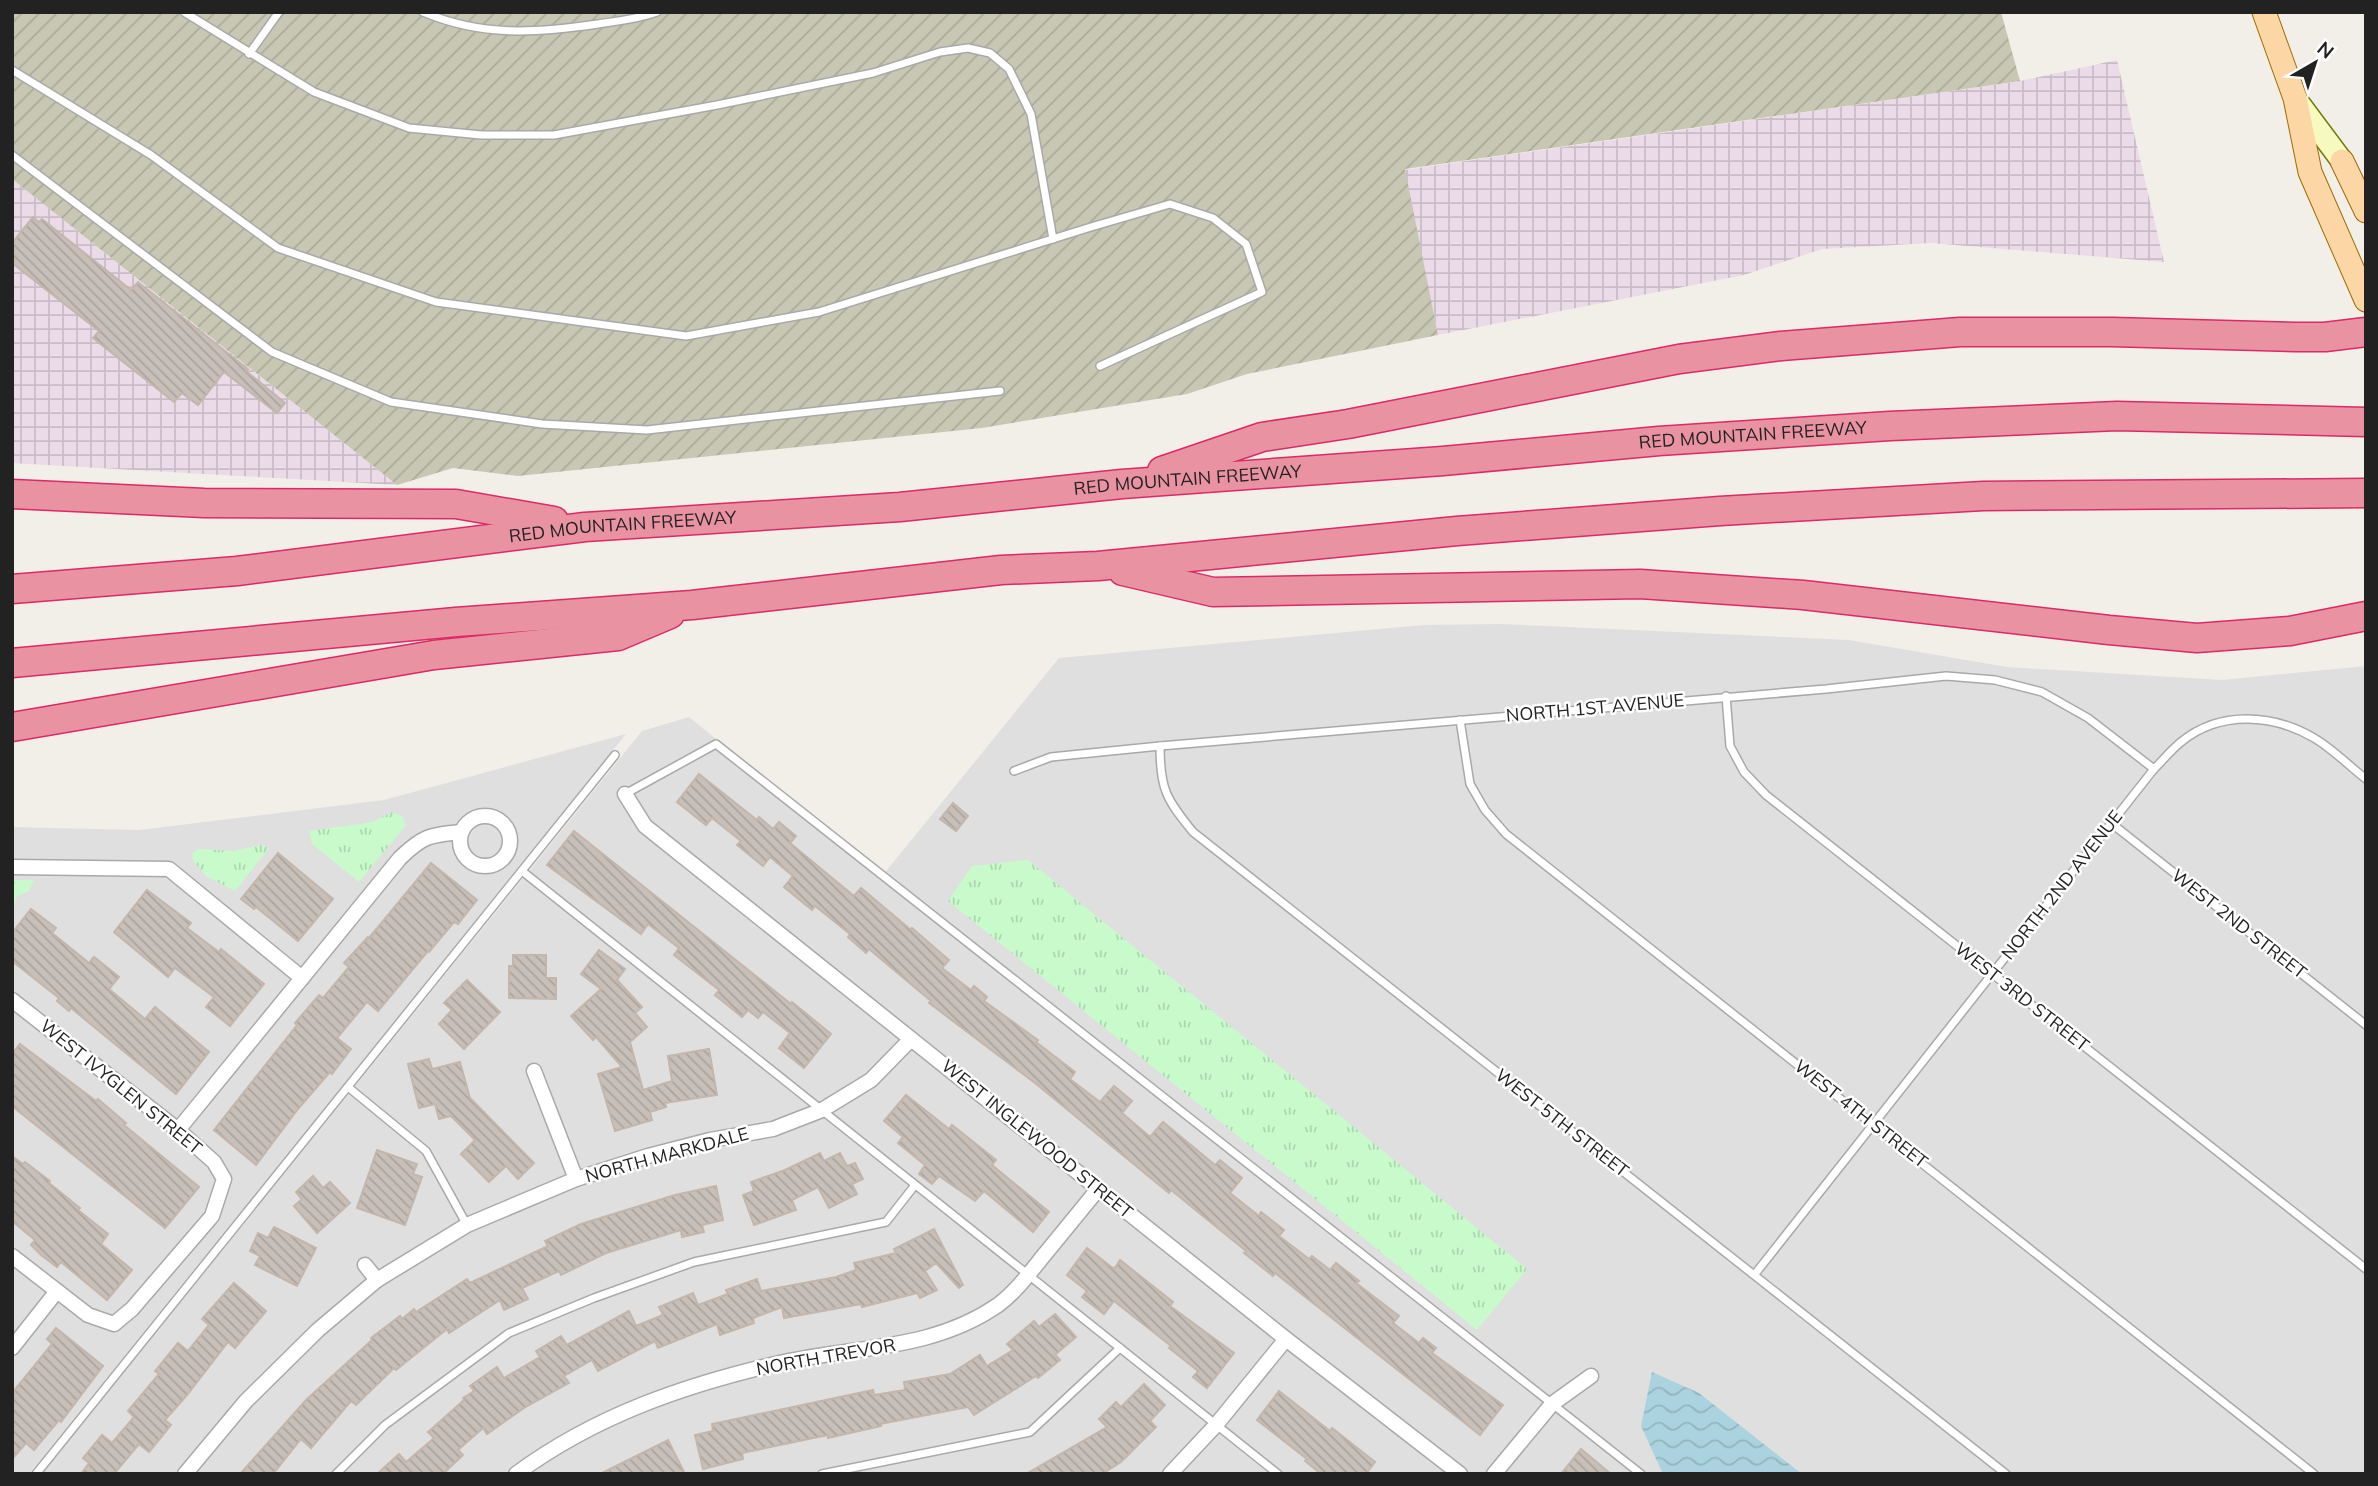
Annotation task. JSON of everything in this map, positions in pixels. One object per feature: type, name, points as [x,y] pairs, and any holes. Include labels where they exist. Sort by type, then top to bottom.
[{"type":"highway","points":[[1122,484],[1262,437],[1348,424],[1557,382],[1717,354],[1960,332],[2325,337],[2366,332]]},
{"type":"highway","name":"RED MOUNTAIN FREEWAY","points":[[12,589],[237,571],[584,527],[900,506],[1122,484],[1443,461],[1659,440],[2117,416],[2366,422]]},
{"type":"highway","points":[[12,663],[443,623],[692,605],[1001,570],[1098,566],[1457,531],[1734,510],[1983,496],[2366,493]]},
{"type":"highway","points":[[12,494],[204,502],[456,505],[584,527]]},
{"type":"highway","points":[[1098,566],[1213,592],[1640,584],[1804,595],[2197,638],[2290,631],[2366,616]]},
{"type":"highway","points":[[12,727],[434,655],[618,636],[692,605]]},
{"type":"main road","points":[[2264,12],[2295,99],[2309,172],[2366,300]]},
{"type":"main road","points":[[2295,99],[2342,161],[2366,211]]},
{"type":"street","name":"WEST INGLEWOOD STREET","points":[[625,794],[645,826],[1286,1339],[1460,1474]]},
{"type":"street","points":[[178,1130],[400,858],[417,841],[430,835],[461,832]]},
{"type":"street","points":[[12,866],[169,869],[302,978]]},
{"type":"street","name":"WEST IVYGLEN STREET","points":[[12,1000],[178,1130],[214,1162],[223,1179],[212,1216],[132,1309],[114,1324],[88,1315],[57,1291]]},
{"type":"street","name":"NORTH MARKDALE","points":[[185,1474],[246,1401],[318,1330],[377,1280],[467,1225],[576,1179],[685,1147],[774,1129],[822,1110],[871,1080],[911,1039]]},
{"type":"street","points":[[534,1071],[576,1179]]},
{"type":"street","name":"NORTH TREVOR","points":[[516,1474],[566,1440],[625,1410],[700,1383],[786,1362],[928,1339],[968,1322],[1000,1303],[1028,1275],[1099,1188]]},
{"type":"street","points":[[12,1256],[57,1291],[12,1348]]},
{"type":"street","points":[[365,1265],[377,1280]]},
{"type":"street","points":[[1170,1474],[1216,1425],[1286,1339]]},
{"type":"street","points":[[1494,1474],[1552,1404],[1591,1376]]},
{"type":"lane","points":[[184,12],[314,92],[409,128],[481,135],[554,135],[873,73],[940,52],[968,48],[990,53],[1009,69],[1031,114],[1053,239]]},
{"type":"lane","points":[[249,54],[279,12]]},
{"type":"lane","points":[[423,12],[468,28],[513,32],[566,28],[643,17],[657,12]]},
{"type":"lane","points":[[12,70],[151,155],[278,248],[436,302],[686,336],[820,312],[1170,204],[1213,218],[1246,244],[1262,292],[1100,366]]},
{"type":"lane","points":[[12,155],[272,352],[391,402],[542,424],[647,430],[1000,391]]},
{"type":"lane","name":"NORTH 1ST AVENUE","points":[[1014,771],[1051,757],[1826,689],[1946,676],[1995,680],[2042,692],[2088,718],[2154,769]]},
{"type":"lane","name":"WEST 3RD STREET","points":[[1727,696],[1730,746],[1744,772],[1766,795],[2366,1269]]},
{"type":"lane","name":"NORTH 2ND AVENUE","points":[[1755,1274],[2154,769],[2182,741],[2210,725],[2234,719],[2256,718],[2284,725],[2314,738],[2366,779]]},
{"type":"lane","name":"WEST 4TH STREET","points":[[1460,720],[1470,784],[1485,810],[1506,834],[2314,1474]]},
{"type":"lane","points":[[625,794],[716,744],[1641,1474]]},
{"type":"lane","name":"WEST 5TH STREET","points":[[1160,746],[1160,775],[1169,803],[1193,832],[2006,1474]]},
{"type":"lane","points":[[36,1474],[615,755]]},
{"type":"lane","name":"WEST 2ND STREET","points":[[2111,823],[2366,1025]]},
{"type":"lane","points":[[522,871],[1278,1474]]},
{"type":"lane","points":[[348,1087],[426,1151],[467,1225]]},
{"type":"lane","points":[[336,1474],[384,1426],[509,1333],[594,1298],[694,1262],[886,1222],[915,1185]]},
{"type":"lane","points":[[822,1474],[1030,1432],[1120,1348]]},
{"type":"shaded area","points":[[12,12],[2001,12],[2020,81],[1405,169],[1438,335],[1247,374],[1187,394],[982,428],[518,476],[453,468],[397,485],[12,179]]},
{"type":"shaded area","points":[[2117,60],[2164,262],[1931,243],[1822,249],[1744,275],[1438,335],[1404,170],[2020,81]]},
{"type":"shaded area","points":[[12,179],[255,372],[397,485],[12,463]]},
{"type":"shaded area","points":[[1502,624],[1849,640],[2007,667],[2222,680],[2366,666],[2366,1474],[42,1474],[642,731],[689,717],[883,875],[1059,658],[1424,625]]},
{"type":"shaded area","points":[[626,734],[29,1474],[12,1474],[12,827],[139,830],[384,800]]},
{"type":"green space","points":[[392,812],[402,816],[406,825],[359,882],[312,844],[309,831],[373,822]]},
{"type":"green space","points":[[261,845],[269,848],[235,891],[206,876],[192,859],[193,852],[199,849],[233,851]]},
{"type":"green space","points":[[1028,860],[1527,1269],[1477,1330],[948,901],[972,866]]},
{"type":"green space","points":[[12,880],[34,880],[29,891],[17,896],[12,913]]},
{"type":"water","points":[[1652,1372],[1699,1393],[1802,1474],[1663,1474],[1641,1426]]},
{"type":"building","points":[[33,217],[39,222],[42,219],[131,290],[138,282],[248,369],[246,371],[285,403],[277,413],[224,372],[198,405],[182,393],[174,402],[93,338],[99,331],[12,263],[12,243]]},
{"type":"building","points":[[699,774],[757,820],[759,817],[773,829],[779,822],[796,836],[790,843],[854,896],[861,888],[911,930],[912,928],[949,960],[942,968],[971,990],[974,986],[987,997],[984,1001],[1038,1040],[1036,1042],[1075,1072],[1070,1079],[1100,1102],[1114,1086],[1132,1101],[1122,1113],[1150,1137],[1163,1122],[1215,1165],[1220,1160],[1242,1178],[1230,1193],[1259,1216],[1261,1212],[1284,1230],[1279,1236],[1309,1259],[1312,1256],[1330,1270],[1336,1263],[1359,1281],[1356,1283],[1399,1316],[1393,1323],[1419,1343],[1423,1338],[1436,1348],[1432,1353],[1503,1405],[1480,1435],[1275,1273],[1273,1276],[1171,1190],[1169,1193],[1035,1083],[929,1003],[931,1001],[869,949],[866,953],[848,937],[850,934],[815,906],[812,910],[784,887],[793,876],[770,857],[763,866],[737,845],[741,841],[712,818],[706,825],[677,802]]},
{"type":"building","points":[[953,803],[968,816],[956,831],[940,819]]},
{"type":"building","points":[[574,831],[831,1034],[804,1068],[779,1048],[790,1033],[763,1012],[758,1018],[748,1010],[742,1017],[715,995],[719,990],[674,955],[679,948],[648,924],[641,934],[547,865]]},
{"type":"building","points":[[278,853],[333,899],[298,941],[256,907],[254,909],[241,899]]},
{"type":"building","points":[[431,863],[477,900],[458,924],[454,922],[428,951],[378,1011],[367,1002],[337,1038],[351,1049],[332,1074],[330,1072],[298,1109],[256,1165],[214,1130],[297,1025],[295,1023],[319,995],[323,998],[349,967],[344,963],[369,938]]},
{"type":"building","points":[[147,890],[191,923],[187,928],[219,952],[221,949],[264,984],[230,1026],[206,1007],[214,997],[175,968],[168,977],[114,932]]},
{"type":"building","points":[[31,909],[56,928],[52,933],[89,963],[94,957],[119,977],[109,989],[145,1019],[155,1007],[209,1052],[176,1094],[71,1008],[69,1011],[57,1001],[59,998],[12,961],[12,933]]},
{"type":"building","points":[[599,950],[625,969],[617,980],[642,1007],[635,1013],[647,1027],[630,1042],[643,1090],[672,1081],[668,1056],[709,1049],[717,1095],[665,1103],[666,1107],[650,1112],[652,1120],[615,1131],[598,1074],[622,1067],[596,1037],[593,1040],[571,1016],[601,989],[581,974]]},
{"type":"building","points":[[513,955],[546,955],[546,978],[556,978],[556,999],[509,998],[509,966],[513,966]]},
{"type":"building","points":[[467,980],[500,1012],[464,1049],[439,1024],[452,1010],[444,1003]]},
{"type":"building","points":[[20,1044],[96,1101],[98,1099],[126,1123],[124,1125],[199,1187],[165,1228],[12,1106],[12,1054]]},
{"type":"building","points":[[429,1059],[432,1069],[460,1062],[470,1098],[534,1163],[518,1179],[506,1166],[489,1182],[461,1154],[475,1140],[451,1116],[439,1119],[435,1104],[419,1108],[408,1064]]},
{"type":"building","points":[[906,1095],[949,1129],[952,1125],[996,1160],[992,1165],[1049,1212],[1033,1232],[984,1191],[975,1201],[939,1176],[932,1184],[919,1174],[925,1165],[898,1143],[903,1137],[884,1121]]},
{"type":"building","points":[[377,1150],[417,1164],[413,1174],[422,1177],[405,1225],[357,1208]]},
{"type":"building","points":[[820,1153],[824,1161],[840,1153],[847,1166],[855,1163],[863,1179],[852,1184],[857,1194],[829,1208],[818,1187],[792,1200],[796,1210],[754,1225],[743,1195],[754,1191],[751,1182],[785,1170]]},
{"type":"building","points":[[12,1156],[23,1164],[25,1162],[50,1181],[49,1183],[80,1208],[78,1210],[108,1234],[101,1244],[132,1270],[107,1300],[61,1262],[57,1267],[41,1255],[31,1245],[35,1240],[12,1221]]},
{"type":"building","points":[[313,1176],[323,1188],[330,1182],[350,1203],[317,1233],[294,1206],[302,1199],[296,1192]]},
{"type":"building","points":[[716,1186],[723,1220],[702,1225],[704,1232],[682,1237],[681,1230],[606,1253],[561,1275],[559,1271],[522,1288],[528,1299],[504,1310],[500,1300],[449,1333],[447,1329],[396,1370],[394,1368],[356,1405],[351,1401],[311,1448],[301,1439],[273,1474],[240,1474],[307,1399],[372,1340],[371,1338],[400,1316],[402,1319],[414,1309],[416,1312],[467,1279],[470,1283],[548,1246],[545,1241],[581,1224],[675,1195]]},
{"type":"building","points":[[274,1227],[316,1248],[297,1286],[255,1265],[260,1256],[250,1251],[258,1233],[268,1238]]},
{"type":"building","points":[[934,1229],[963,1285],[959,1288],[936,1263],[925,1271],[937,1290],[920,1298],[917,1293],[862,1307],[861,1304],[784,1318],[782,1307],[753,1318],[754,1323],[720,1335],[717,1324],[658,1348],[655,1341],[598,1371],[592,1360],[564,1376],[569,1383],[524,1408],[487,1434],[483,1428],[458,1450],[463,1455],[443,1474],[377,1474],[399,1454],[406,1462],[434,1438],[428,1432],[474,1391],[470,1386],[497,1367],[504,1378],[540,1357],[536,1351],[561,1336],[567,1345],[629,1311],[636,1326],[663,1315],[659,1307],[693,1293],[698,1305],[728,1294],[726,1290],[757,1279],[761,1291],[836,1277],[856,1270],[854,1263],[896,1253],[894,1249]]},
{"type":"building","points":[[1087,1248],[1114,1269],[1120,1260],[1173,1302],[1170,1306],[1234,1353],[1207,1388],[1193,1377],[1198,1371],[1114,1301],[1104,1314],[1082,1297],[1087,1291],[1067,1275]]},
{"type":"building","points":[[234,1283],[266,1311],[235,1348],[228,1342],[165,1420],[171,1425],[149,1452],[139,1444],[114,1474],[81,1474],[89,1463],[83,1458],[102,1435],[112,1443],[134,1417],[128,1411],[159,1374],[155,1371],[178,1343],[188,1351],[209,1325],[202,1319]]},
{"type":"building","points":[[1055,1314],[1076,1337],[1055,1355],[1060,1360],[1038,1378],[1036,1376],[974,1415],[968,1407],[880,1424],[881,1426],[828,1438],[828,1435],[742,1453],[743,1459],[703,1469],[695,1435],[713,1431],[712,1424],[873,1390],[874,1395],[905,1390],[904,1382],[950,1374],[980,1355],[987,1366],[1013,1350],[1007,1344],[1034,1321],[1039,1327]]},
{"type":"building","points":[[56,1328],[103,1366],[61,1422],[59,1420],[34,1450],[26,1443],[12,1459],[12,1393],[52,1344],[47,1339]]},
{"type":"building","points":[[1144,1384],[1165,1405],[1150,1421],[1156,1427],[1121,1462],[1102,1474],[1026,1474],[1107,1427],[1099,1419],[1116,1402],[1121,1407]]},
{"type":"building","points":[[1279,1391],[1375,1462],[1366,1474],[1321,1474],[1305,1461],[1307,1459],[1257,1420]]},
{"type":"building","points":[[668,1440],[685,1474],[600,1474]]},
{"type":"building","points":[[1581,1449],[1611,1474],[1561,1474]]}]
